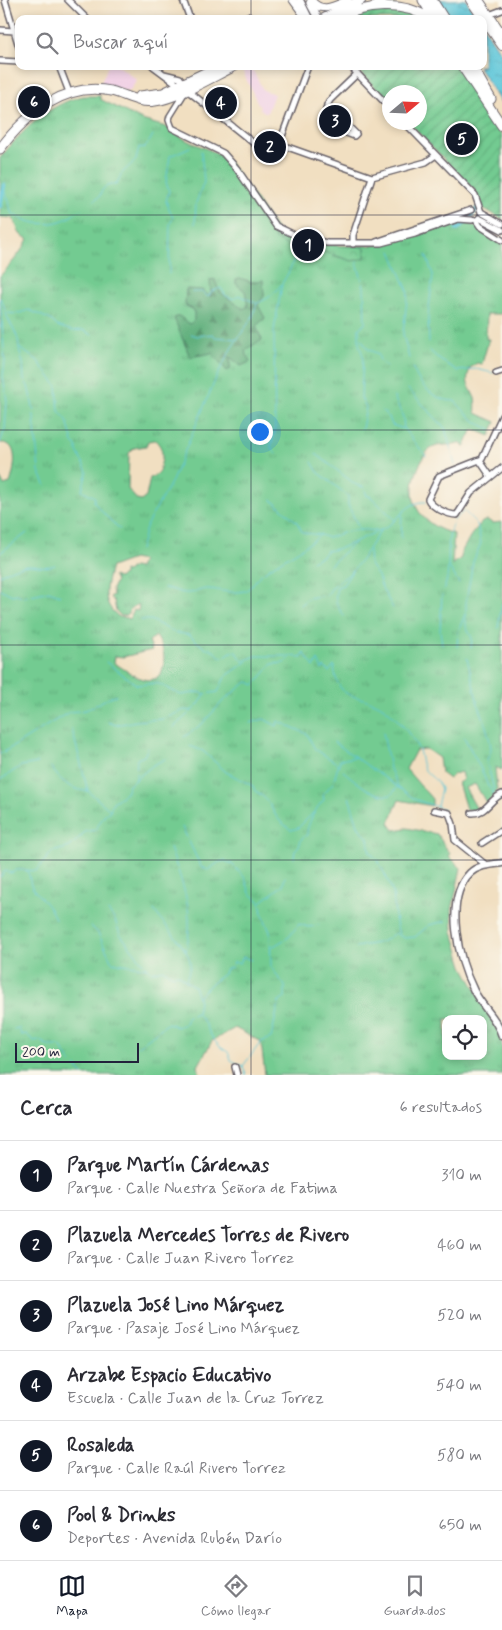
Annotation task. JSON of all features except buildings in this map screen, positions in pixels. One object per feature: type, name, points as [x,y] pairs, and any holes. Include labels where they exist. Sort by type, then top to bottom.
[{"type":"highway","points":[[328,9],[355,0]]},
{"type":"highway","points":[[331,15],[361,0]]},
{"type":"highway","points":[[332,15],[368,0]]},
{"type":"highway","points":[[344,15],[382,0],[392,0],[417,8]]},
{"type":"highway","points":[[407,0],[425,15]]},
{"type":"highway","points":[[423,0],[432,15]]},
{"type":"highway","points":[[427,0],[436,15]]},
{"type":"highway","points":[[432,0],[441,15]]},
{"type":"highway","points":[[1,146],[29,118],[58,96],[69,92],[91,88],[125,95],[156,95],[222,70]]},
{"type":"highway","points":[[465,70],[502,126]]},
{"type":"highway","points":[[471,70],[502,116]]},
{"type":"highway","points":[[474,70],[486,92]]},
{"type":"highway","points":[[125,95],[133,100],[147,102],[164,100],[182,84],[195,81]]},
{"type":"highway","points":[[194,95],[195,81]]},
{"type":"main road","points":[[294,0],[305,15]]},
{"type":"main road","points":[[310,0],[318,7],[328,9],[348,0]]},
{"type":"main road","points":[[310,0],[317,15]]},
{"type":"main road","points":[[352,15],[382,0]]},
{"type":"main road","points":[[470,0],[481,15]]},
{"type":"main road","points":[[474,0],[482,15]]},
{"type":"main road","points":[[479,0],[502,34]]},
{"type":"main road","points":[[482,0],[489,15]]},
{"type":"main road","points":[[488,25],[502,46]]},
{"type":"street","points":[[5,0],[15,34]]},
{"type":"street","points":[[68,0],[82,15]]},
{"type":"street","points":[[183,0],[189,15]]},
{"type":"street","points":[[300,0],[306,15]]},
{"type":"street","points":[[489,15],[502,10]]},
{"type":"street","points":[[0,30],[14,31]]},
{"type":"street","points":[[0,61],[15,62]]},
{"type":"street","points":[[61,70],[69,92]]},
{"type":"street","points":[[158,70],[182,84],[272,157],[280,141],[307,70]]},
{"type":"street","points":[[354,70],[382,100]]},
{"type":"street","points":[[327,105],[356,134],[354,136],[332,126],[326,116],[327,105],[357,74]]},
{"type":"street","points":[[182,84],[169,120],[172,128],[223,154],[237,169],[267,214],[281,230],[310,240],[353,244],[376,242],[415,234],[462,218],[475,220],[502,230]]},
{"type":"street","points":[[164,100],[172,104],[173,112]]},
{"type":"street","points":[[412,130],[475,195],[482,212],[502,224]]},
{"type":"street","points":[[260,149],[270,136],[372,178],[426,162],[436,155]]},
{"type":"street","points":[[353,244],[353,235],[372,178]]},
{"type":"street","points":[[376,242],[471,210],[478,205]]},
{"type":"street","points":[[471,210],[468,215],[480,226],[502,240]]},
{"type":"street","points":[[475,220],[482,212]]},
{"type":"street","points":[[502,416],[480,461],[442,474],[428,499],[430,504],[452,515],[456,515],[471,492],[502,468]]},
{"type":"street","points":[[480,461],[491,477]]},
{"type":"street","points":[[472,813],[477,814],[502,794]]},
{"type":"street","points":[[434,810],[448,813],[453,824],[455,840],[486,865]]},
{"type":"street","points":[[482,843],[502,830]]},
{"type":"street","points":[[502,863],[486,865],[470,872],[464,880],[454,913],[454,926],[470,984],[495,1020],[502,1036]]},
{"type":"street","points":[[235,1067],[237,1075]]},
{"type":"shaded area","points":[[106,70],[124,70],[137,80],[129,92],[100,85]]},
{"type":"shaded area","points":[[242,70],[253,70],[263,90],[274,94],[267,113],[261,110]]},
{"type":"green space","points":[[393,5],[414,15],[361,15],[374,9]]},
{"type":"green space","points":[[358,70],[459,70],[502,136],[502,219],[483,208],[475,191],[416,130],[427,130],[427,85],[382,85],[382,96]]},
{"type":"green space","points":[[83,96],[100,96],[100,99],[142,120],[166,127],[186,140],[219,154],[230,163],[277,230],[297,239],[340,246],[383,245],[461,220],[491,234],[502,244],[502,314],[487,314],[486,339],[489,339],[482,364],[477,363],[470,368],[467,380],[475,398],[476,413],[496,422],[490,436],[473,429],[464,447],[462,443],[441,445],[429,450],[423,457],[417,471],[413,493],[415,503],[425,519],[433,525],[454,534],[452,565],[461,558],[462,551],[471,535],[482,522],[487,520],[493,523],[502,522],[502,770],[495,767],[497,791],[487,804],[475,784],[465,788],[478,811],[466,809],[458,783],[463,780],[461,772],[454,774],[449,779],[441,773],[439,758],[426,749],[416,750],[406,769],[432,799],[432,806],[399,800],[389,823],[394,830],[407,828],[437,834],[450,854],[449,856],[461,868],[452,910],[453,932],[463,966],[499,1032],[502,1046],[502,1075],[265,1075],[261,1042],[235,1028],[212,1041],[198,1066],[200,1075],[0,1075],[0,478],[4,485],[10,483],[14,458],[11,447],[0,443],[0,276],[19,254],[28,239],[20,234],[13,218],[0,217],[0,158],[17,138],[58,105]],"holes":[[[155,440],[162,452],[158,474],[150,478],[146,497],[141,501],[137,500],[128,489],[129,453],[134,448],[146,446],[148,441]],[[133,559],[142,561],[139,568],[133,567],[127,572],[124,571],[124,575],[118,578],[113,576],[116,581],[112,589],[113,595],[110,597],[114,601],[116,611],[121,616],[127,615],[131,608],[139,604],[138,611],[134,610],[129,619],[120,617],[112,611],[107,599],[106,587],[111,567]],[[156,636],[163,650],[164,664],[161,675],[155,679],[149,680],[137,677],[114,663],[115,656],[123,657],[152,650],[149,641]]]},
{"type":"green space","points":[[277,230],[309,242],[365,247],[365,258],[352,261],[318,250],[288,246],[274,238]]},
{"type":"green space","points":[[240,278],[251,282],[263,280],[264,296],[258,305],[265,318],[256,326],[262,340],[245,350],[250,362],[241,366],[230,357],[230,369],[227,371],[212,353],[190,357],[174,318],[179,316],[190,324],[194,320],[194,310],[185,305],[186,289],[202,290],[211,297],[210,280],[214,279],[220,292],[243,309],[248,307],[245,291],[236,284],[236,279]]},
{"type":"water","points":[[435,0],[466,0],[475,15],[445,15]]},
{"type":"water","points":[[487,32],[502,55],[502,105],[480,70],[487,70]]},
{"type":"waterway","points":[[149,142],[153,135]]},
{"type":"waterway","points":[[94,200],[100,196],[106,186],[117,183],[122,173],[136,160],[139,147],[144,148],[148,144]]},
{"type":"waterway","points":[[169,274],[170,224],[173,218],[166,201],[169,191],[166,182],[170,156],[190,147]]},
{"type":"waterway","points":[[195,224],[196,203],[204,182],[201,151]]},
{"type":"waterway","points":[[0,206],[4,185]]},
{"type":"waterway","points":[[3,188],[9,201],[11,212],[31,222],[54,223],[70,217],[82,209]]},
{"type":"waterway","points":[[471,216],[477,209]]},
{"type":"waterway","points":[[457,229],[466,222]]},
{"type":"waterway","points":[[140,550],[147,524],[172,481],[217,376],[232,347],[252,318],[257,303],[271,296],[289,271],[295,256],[290,249]]},
{"type":"waterway","points":[[391,251],[408,291],[403,334],[409,358]]},
{"type":"waterway","points":[[426,255],[433,275],[428,317],[429,342]]},
{"type":"waterway","points":[[357,262],[364,287],[365,324],[359,328],[359,344],[363,356],[361,398],[366,407],[362,429]]},
{"type":"waterway","points":[[276,454],[271,447],[275,431],[274,330],[282,284]]},
{"type":"waterway","points":[[192,292],[202,292],[208,297],[212,291],[221,288],[226,296],[234,299],[239,295],[256,303]]},
{"type":"waterway","points":[[0,298],[16,335],[19,348],[37,360],[57,386],[59,411],[67,420],[73,443],[77,447],[87,472],[82,490],[95,497],[94,502],[120,529]]},
{"type":"waterway","points":[[0,299],[2,323],[0,328]]},
{"type":"waterway","points":[[8,313],[16,314],[29,310],[51,320],[57,326],[73,331],[83,330],[92,335]]},
{"type":"waterway","points":[[0,443],[5,429],[7,401],[3,376],[5,362],[2,323]]},
{"type":"waterway","points":[[191,334],[197,336],[213,334],[215,337],[237,339]]},
{"type":"waterway","points":[[361,339],[368,349],[378,354],[380,361],[387,367]]},
{"type":"waterway","points":[[19,349],[23,363],[24,380],[28,386],[33,407],[39,471],[46,486]]},
{"type":"waterway","points":[[429,350],[440,360],[458,371],[476,369],[493,373]]},
{"type":"waterway","points":[[413,368],[419,381],[429,391],[441,398],[455,401],[475,421],[491,429]]},
{"type":"waterway","points":[[408,389],[445,428],[455,465]]},
{"type":"waterway","points":[[394,397],[403,417],[404,429],[426,456]]},
{"type":"waterway","points":[[382,411],[389,417],[392,425],[404,429]]},
{"type":"waterway","points":[[316,454],[356,485],[364,487],[367,496],[370,496],[394,519]]},
{"type":"waterway","points":[[312,462],[318,472],[348,496],[348,505],[360,530]]},
{"type":"waterway","points":[[272,500],[297,522],[302,532],[328,538],[353,531],[381,530],[387,527],[407,508],[419,502],[426,502]]},
{"type":"waterway","points":[[444,589],[447,581],[451,526],[455,519],[464,511],[477,524],[481,543],[473,562],[466,602],[466,627],[472,638],[471,648]]},
{"type":"waterway","points":[[401,538],[402,514]]},
{"type":"waterway","points":[[300,605],[308,598],[327,595],[357,565],[381,530]]},
{"type":"waterway","points":[[312,561],[322,556],[326,551],[341,548],[378,531]]},
{"type":"waterway","points":[[0,553],[27,533]]},
{"type":"waterway","points":[[164,588],[186,593],[206,589],[231,592],[244,591],[250,588],[263,573],[321,534]]},
{"type":"waterway","points":[[330,565],[355,542]]},
{"type":"waterway","points":[[369,550],[370,565],[378,576],[393,608]]},
{"type":"waterway","points":[[0,575],[23,566],[45,567],[55,565]]},
{"type":"waterway","points":[[449,567],[459,583]]},
{"type":"waterway","points":[[344,616],[336,602],[336,592],[337,587],[343,585],[351,573]]},
{"type":"waterway","points":[[0,589],[12,595],[17,594],[23,597],[49,591],[60,595]]},
{"type":"waterway","points":[[442,595],[440,630],[442,644]]},
{"type":"waterway","points":[[498,628],[502,603]]},
{"type":"waterway","points":[[457,647],[458,632],[465,614]]},
{"type":"waterway","points":[[141,620],[151,620],[173,632],[189,635],[206,649],[210,648],[222,658],[231,652],[236,652],[243,661],[256,656],[293,656],[302,658],[304,653],[314,667],[318,660],[322,670],[324,667],[329,672],[334,665],[336,678],[340,687],[345,692],[384,708],[394,716],[408,733],[419,750],[424,769],[438,783],[441,789],[437,806]]},
{"type":"waterway","points":[[184,737],[202,724],[223,701],[244,684],[248,682],[254,685],[272,664],[284,663],[291,657]]},
{"type":"waterway","points":[[467,658],[478,704],[491,745],[487,764],[494,794]]},
{"type":"waterway","points":[[174,727],[199,704],[205,694],[218,692],[225,677],[248,661]]},
{"type":"waterway","points":[[106,662],[137,685],[157,683],[181,695],[199,692],[205,694]]},
{"type":"waterway","points":[[0,754],[66,714],[88,709],[116,695]]},
{"type":"waterway","points":[[108,722],[116,725],[163,719],[184,710],[192,711]]},
{"type":"waterway","points":[[250,723],[264,719],[277,726],[278,721],[307,734],[315,749],[338,764]]},
{"type":"waterway","points":[[72,729],[88,791],[110,810]]},
{"type":"waterway","points":[[343,771],[371,791],[378,794],[391,795],[398,786],[390,769],[383,732]]},
{"type":"waterway","points":[[464,737],[488,786],[494,794]]},
{"type":"waterway","points":[[334,742],[416,800],[444,809]]},
{"type":"waterway","points":[[190,746],[203,751],[226,772],[253,786],[255,791],[268,802],[277,818],[291,830],[298,828],[314,812]]},
{"type":"waterway","points":[[136,779],[137,759],[144,756],[148,748]]},
{"type":"waterway","points":[[294,858],[295,850],[302,838],[307,835],[308,826],[318,806],[324,800],[323,794],[333,783],[340,760],[355,757]]},
{"type":"waterway","points":[[26,870],[36,871],[52,852],[70,847],[85,832],[95,830],[105,814],[110,811],[113,802],[126,793],[129,785],[153,765],[165,759]]},
{"type":"waterway","points":[[0,780],[21,766],[38,763]]},
{"type":"waterway","points":[[51,767],[66,784],[82,791],[88,791]]},
{"type":"waterway","points":[[349,797],[359,828],[368,838],[370,853],[380,865],[392,890],[399,934]]},
{"type":"waterway","points":[[182,827],[201,867],[208,870],[219,862],[225,861],[232,864],[245,878],[250,893],[260,902],[262,913],[270,932],[271,967],[285,986],[285,998],[279,1002],[271,1038],[261,1042],[243,1066]]},
{"type":"waterway","points":[[170,848],[183,887],[188,911],[189,924],[186,951]]},
{"type":"waterway","points":[[0,877],[5,871],[12,873],[16,870],[26,870],[29,874],[31,885],[50,909],[55,919]]},
{"type":"waterway","points":[[261,902],[283,885],[285,877]]},
{"type":"waterway","points":[[154,910],[180,943],[188,957],[190,966],[186,981],[194,986],[199,1001],[197,1013],[213,1039],[228,1052],[231,1060],[243,1066],[246,1075]]},
{"type":"waterway","points":[[108,911],[115,920],[120,934],[147,968],[152,972],[162,969],[173,975],[179,974],[186,981]]},
{"type":"waterway","points":[[356,947],[382,942],[395,933],[404,938],[415,937],[429,925],[446,921]]},
{"type":"waterway","points":[[272,947],[289,937],[299,924],[308,927],[319,925]]},
{"type":"waterway","points":[[91,926],[98,933],[112,962],[147,968]]},
{"type":"waterway","points":[[198,997],[224,974],[225,970],[232,967],[234,962],[240,963],[243,957],[251,960]]},
{"type":"waterway","points":[[138,1046],[168,1023],[177,1027],[185,1024],[187,1017],[196,1013]]},
{"type":"waterway","points":[[14,1029],[19,1028],[21,1035],[26,1034],[34,1041],[39,1040],[48,1046],[60,1046],[70,1061],[84,1075]]},
{"type":"place","name":"Pool & Drinks","points":[[34,102]]},
{"type":"place","name":"Arzabe Espacio Educativo","points":[[221,103]]},
{"type":"place","name":"Plazuela José Lino Márquez","points":[[335,121]]},
{"type":"place","name":"Rosaleda","points":[[462,139]]},
{"type":"place","name":"Plazuela Mercedes Torres de Rivero","points":[[270,147]]},
{"type":"place","name":"Parque Martín Cárdenas","points":[[308,245]]}]
